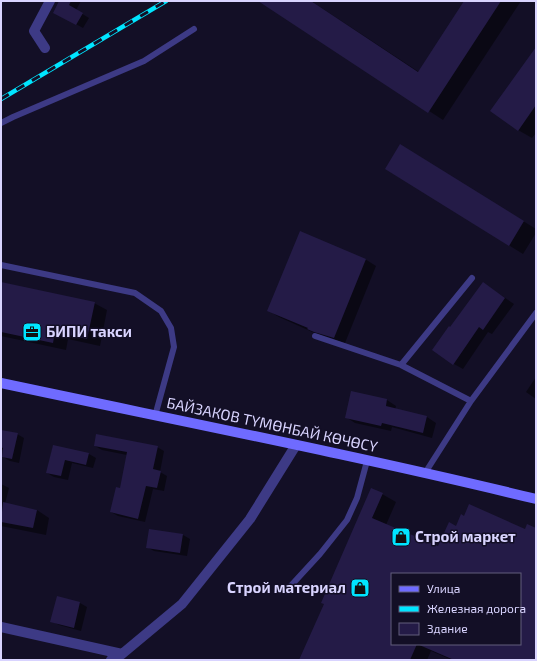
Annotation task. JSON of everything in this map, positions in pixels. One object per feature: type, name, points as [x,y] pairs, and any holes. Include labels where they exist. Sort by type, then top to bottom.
[{"type":"main road","name":"БАЙЗАКОВ ТҮМӨНБАЙ КӨЧӨСҮ","points":[[1,383],[296,445],[536,499]]},
{"type":"street","points":[[45,48],[34,31],[50,1]]},
{"type":"street","points":[[111,660],[122,654],[182,604],[250,519],[296,445]]},
{"type":"street","points":[[1,627],[122,654]]},
{"type":"lane","points":[[1,123],[144,61],[194,29]]},
{"type":"lane","points":[[1,265],[135,293],[161,311],[171,328],[174,347],[155,416]]},
{"type":"lane","points":[[401,364],[472,278]]},
{"type":"lane","points":[[425,473],[471,401],[536,313]]},
{"type":"lane","points":[[314,336],[401,364],[471,401]]},
{"type":"lane","points":[[286,591],[320,554],[347,520],[357,498],[367,461]]},
{"type":"building","points":[[59,1],[71,1],[69,5],[83,13],[76,25],[53,13]]},
{"type":"building","points":[[258,1],[311,1],[418,72],[464,1],[501,1],[428,113]]},
{"type":"building","points":[[536,47],[536,105],[518,131],[490,111]]},
{"type":"building","points":[[400,144],[524,221],[509,246],[385,169]]},
{"type":"building","points":[[300,231],[366,259],[334,338],[314,332],[307,329],[308,328],[267,311]]},
{"type":"building","points":[[1,282],[95,302],[87,339],[55,332],[53,343],[1,332]]},
{"type":"building","points":[[483,282],[505,298],[483,330],[479,327],[453,365],[432,350]]},
{"type":"building","points":[[351,391],[387,399],[386,406],[427,416],[423,433],[382,423],[381,426],[345,418]]},
{"type":"building","points":[[1,430],[18,433],[12,459],[2,457],[3,448],[1,447]]},
{"type":"building","points":[[96,434],[158,446],[153,469],[161,471],[157,488],[146,486],[138,519],[110,512],[116,487],[120,488],[127,452],[94,446]]},
{"type":"building","points":[[53,445],[89,453],[86,465],[65,460],[61,476],[46,473]]},
{"type":"building","name":"Строй материал","points":[[371,488],[383,493],[372,518],[438,546],[449,522],[456,526],[461,514],[464,516],[469,504],[525,529],[527,524],[536,528],[536,660],[454,660],[419,645],[521,645],[521,573],[391,573],[391,645],[417,645],[410,660],[299,660],[324,604],[321,603]]},
{"type":"building","points":[[3,502],[37,510],[33,528],[1,522]]},
{"type":"building","points":[[149,529],[183,534],[180,553],[146,548]]},
{"type":"building","points":[[57,596],[80,602],[74,628],[50,622]]},
{"type":"railway","points":[[1,99],[166,1]]},
{"type":"place","name":"БИПИ такси","points":[[32,332]]},
{"type":"place","name":"Строй маркет","points":[[401,537]]},
{"type":"place","name":"Строй материал","points":[[360,588]]}]
